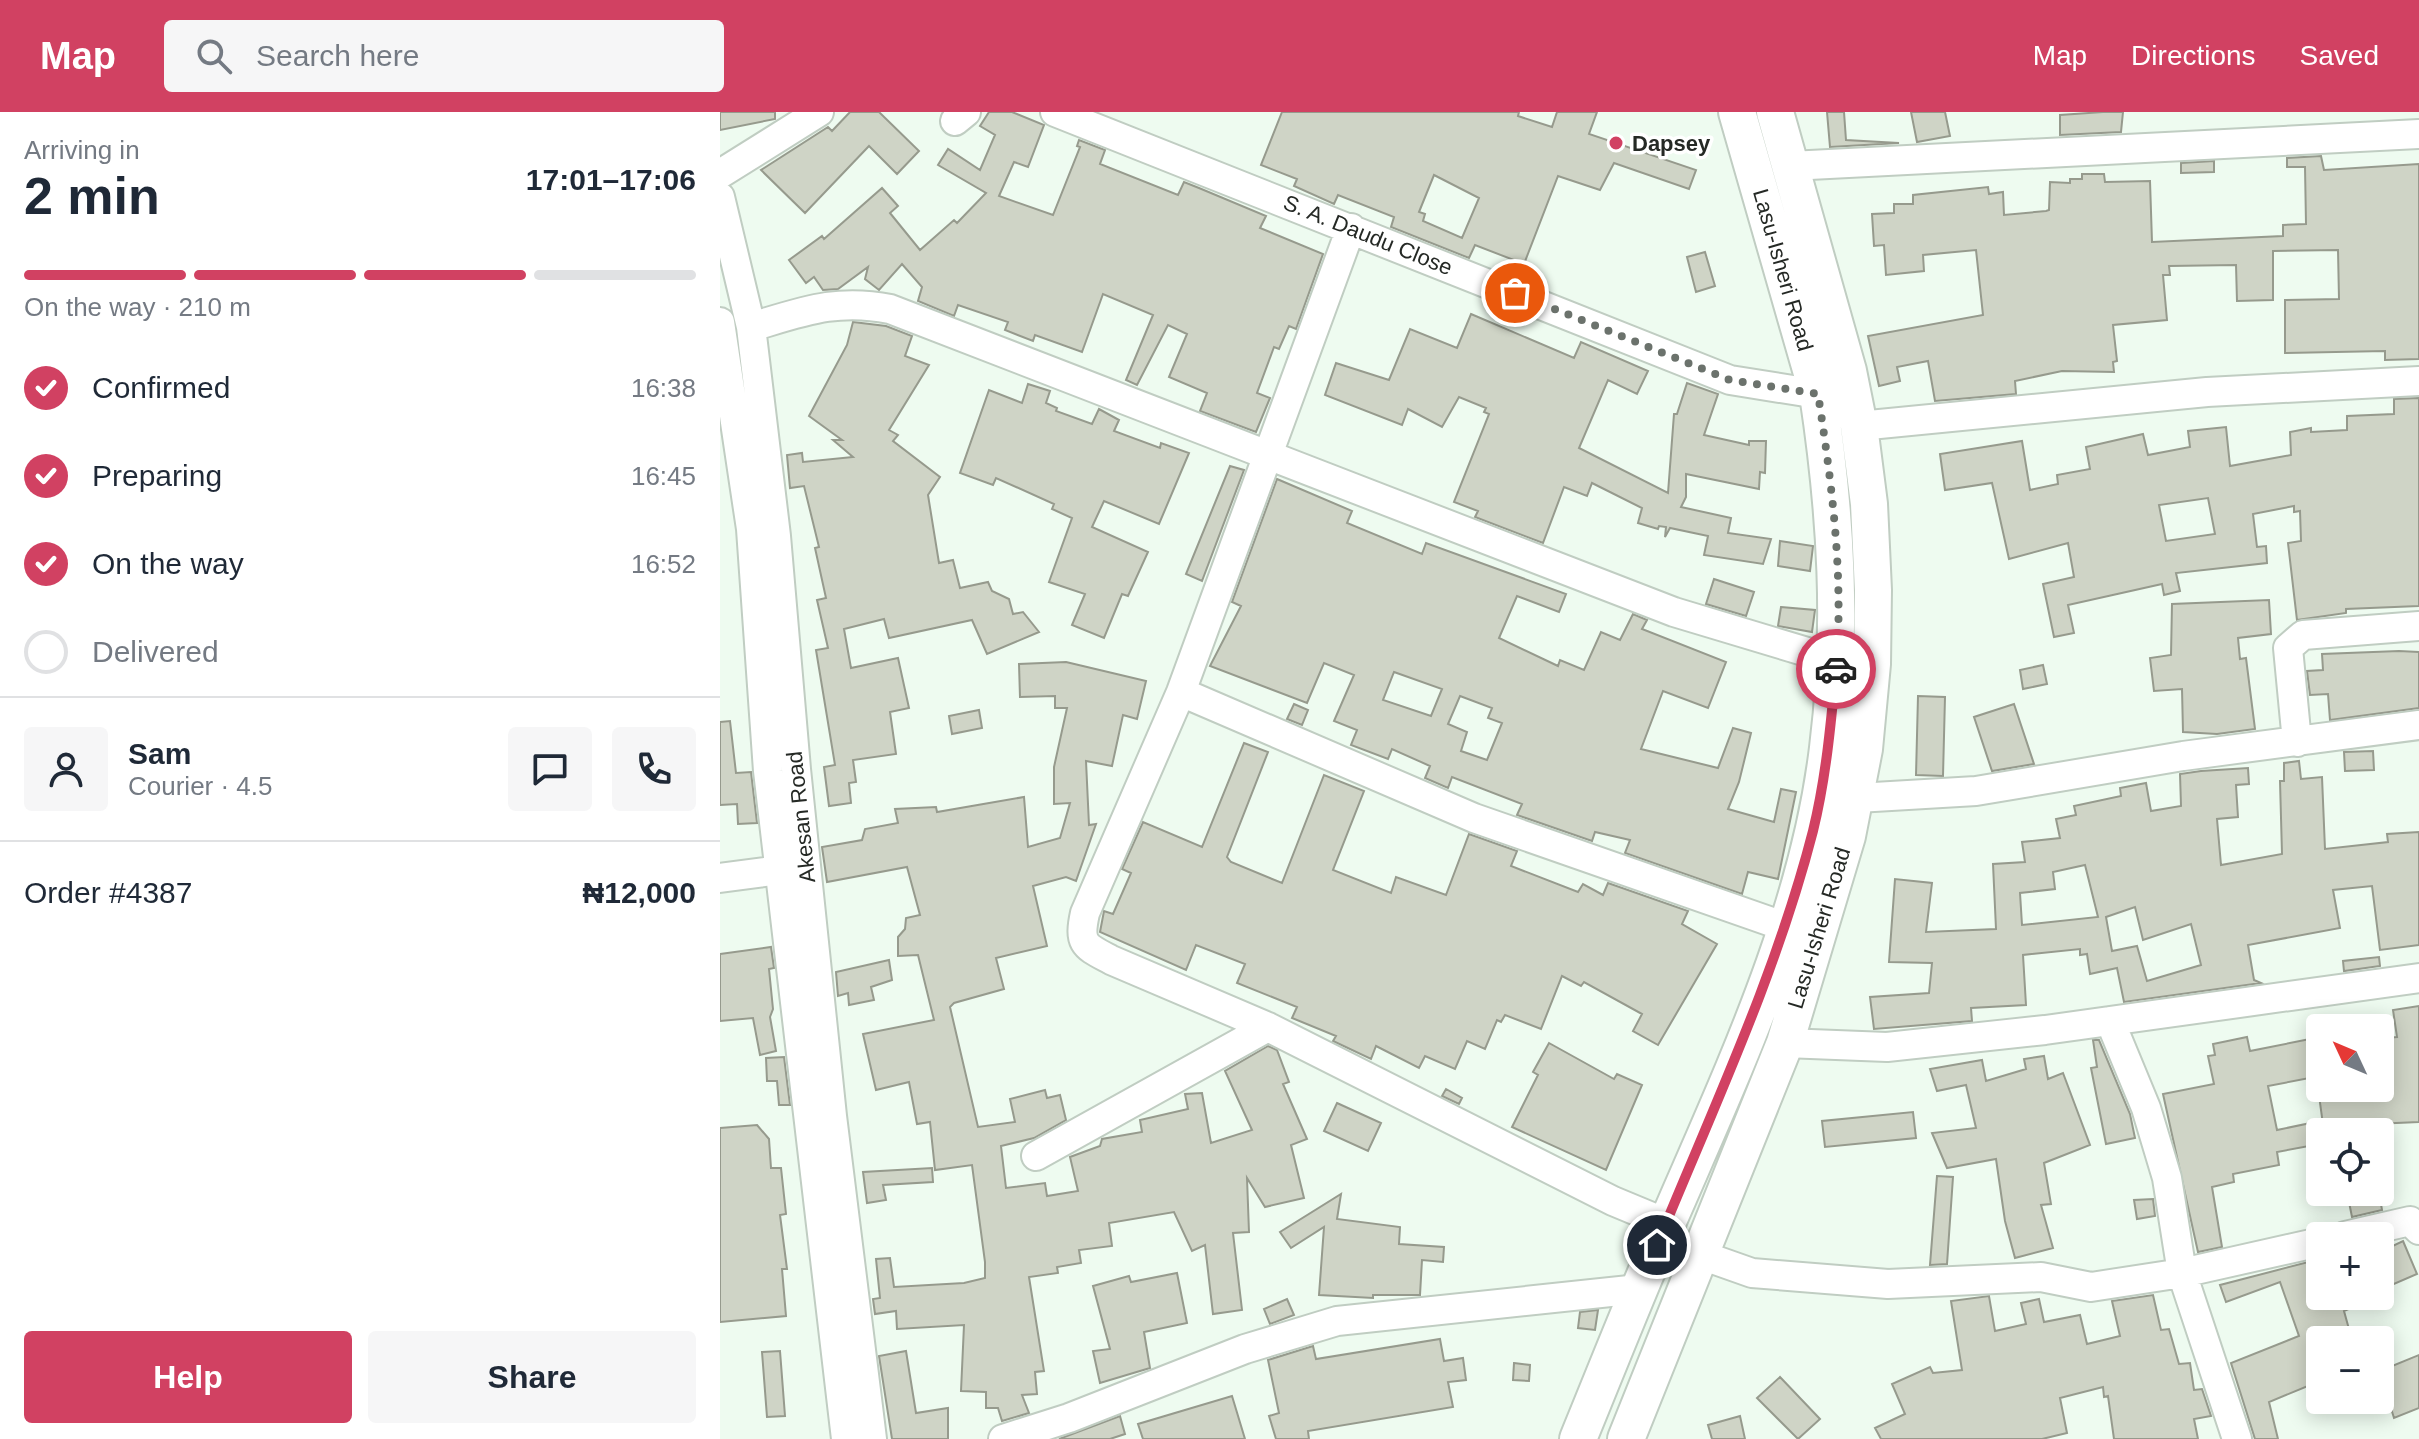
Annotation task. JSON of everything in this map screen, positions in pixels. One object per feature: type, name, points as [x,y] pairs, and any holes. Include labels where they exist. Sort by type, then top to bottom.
[{"type":"main road","name":"Lasu-Isheri Road","points":[[1578,1439],[1727,1083],[1786,927],[1813,828],[1828,751],[1837,661],[1839,591],[1834,508],[1818,394],[1737,112]]},
{"type":"main road","name":"Lasu-Isheri Road","points":[[1626,1439],[1785,1043],[1857,798],[1872,664],[1869,504],[1848,371],[1775,112]]},
{"type":"street","points":[[720,174],[819,112]]},
{"type":"street","name":"S. A. Daudu Close","points":[[1055,112],[1730,380],[1818,394]]},
{"type":"street","points":[[1790,166],[2419,134]]},
{"type":"street","name":"Akesan Road","points":[[720,197],[751,327],[776,536],[796,769],[831,1100],[872,1439]]},
{"type":"street","points":[[1351,228],[1181,692],[1085,913],[1080,933],[1086,947],[1111,960],[1268,1027],[1613,1201],[1666,1223]]},
{"type":"street","points":[[751,327],[830,303],[862,303],[890,309],[1268,452],[1674,612],[1837,661]]},
{"type":"street","name":"Akesan Road","points":[[720,322],[751,529],[768,771],[846,1439]]},
{"type":"street","points":[[1859,426],[2191,394],[2419,381]]},
{"type":"street","points":[[2297,742],[2288,648],[2294,641],[2303,635],[2419,626]]},
{"type":"street","points":[[1181,692],[1474,818],[1786,927]]},
{"type":"street","points":[[1857,798],[1976,791],[2183,756],[2419,725]]},
{"type":"street","points":[[720,878],[779,870]]},
{"type":"street","points":[[1785,1043],[1887,1047],[2110,1021],[2419,978]]},
{"type":"street","points":[[2110,1021],[2155,1136],[2167,1178],[2182,1273],[2237,1439]]},
{"type":"street","points":[[1036,1156],[1268,1027]]},
{"type":"street","points":[[2394,1225],[2410,1221],[2419,1230]]},
{"type":"street","points":[[1701,1255],[1752,1273],[1888,1284],[2041,1277],[2091,1287],[2182,1273],[2306,1245]]},
{"type":"street","points":[[1003,1439],[1069,1418],[1245,1349],[1337,1321],[1639,1289]]},
{"type":"building","points":[[720,112],[775,112],[775,119],[720,130]]},
{"type":"building","points":[[850,112],[879,112],[919,151],[897,174],[869,146],[805,213],[761,170],[828,127],[832,131]]},
{"type":"building","points":[[989,112],[1012,112],[1044,125],[1028,167],[1014,162],[999,196],[1053,215],[1080,147],[1077,146],[1079,140],[1105,150],[1100,164],[1178,195],[1184,182],[1199,188],[1266,216],[1260,228],[1323,254],[1296,329],[1289,326],[1279,349],[1274,347],[1257,393],[1270,398],[1256,432],[1200,411],[1207,393],[1169,377],[1187,334],[1168,325],[1137,385],[1126,380],[1153,315],[1103,294],[1082,352],[1035,335],[1033,341],[1005,330],[1008,322],[958,305],[954,316],[918,301],[922,287],[902,264],[879,290],[865,279],[868,267],[838,289],[823,290],[814,277],[806,283],[789,260],[822,236],[824,239],[882,188],[898,206],[890,213],[920,250],[954,220],[957,223],[986,193],[938,165],[948,149],[980,170],[995,135],[980,126]]},
{"type":"building","points":[[1282,112],[1519,112],[1518,116],[1552,127],[1557,112],[1597,112],[1589,134],[1696,170],[1689,189],[1614,163],[1600,190],[1558,176],[1524,264],[1475,245],[1469,258],[1391,227],[1394,217],[1338,195],[1334,204],[1294,186],[1297,179],[1261,165]],"holes":[[[1434,175],[1479,198],[1462,238],[1423,221],[1425,214],[1419,212]]]},
{"type":"building","points":[[1827,112],[1844,112],[1846,140],[1899,143],[1830,147]]},
{"type":"building","points":[[1911,112],[1945,112],[1950,136],[1917,142]]},
{"type":"building","points":[[2123,112],[2121,132],[2060,135],[2060,115]]},
{"type":"building","points":[[2321,156],[2324,170],[2419,164],[2419,359],[2385,360],[2385,351],[2285,353],[2285,300],[2339,299],[2338,250],[2273,251],[2273,300],[2237,301],[2236,265],[2169,266],[2170,275],[2163,275],[2167,320],[2113,325],[2117,361],[2113,362],[2114,372],[2062,371],[2015,381],[2016,394],[1935,401],[1928,361],[1897,367],[1900,381],[1879,386],[1868,336],[1983,315],[1976,250],[1923,255],[1924,271],[1886,275],[1884,245],[1874,246],[1872,214],[1894,213],[1894,204],[1913,204],[1913,195],[1988,187],[1989,194],[2003,192],[2004,215],[2046,211],[2049,210],[2050,182],[2070,183],[2070,179],[2082,179],[2082,174],[2104,174],[2105,182],[2150,181],[2152,242],[2283,236],[2283,225],[2306,224],[2305,167],[2287,167],[2287,158]]},
{"type":"building","points":[[2214,161],[2214,172],[2181,173],[2181,163]]},
{"type":"building","points":[[1705,252],[1715,286],[1696,292],[1687,257]]},
{"type":"building","points":[[1471,314],[1574,358],[1581,342],[1648,371],[1637,394],[1608,380],[1579,448],[1668,493],[1674,414],[1677,414],[1687,383],[1718,394],[1704,435],[1749,445],[1749,441],[1766,441],[1765,473],[1760,472],[1759,489],[1686,474],[1686,497],[1681,507],[1731,518],[1728,533],[1771,539],[1763,564],[1704,555],[1708,536],[1670,528],[1665,537],[1666,527],[1659,526],[1658,529],[1638,523],[1642,508],[1592,483],[1587,496],[1564,487],[1543,543],[1475,517],[1478,511],[1454,502],[1489,414],[1484,412],[1486,408],[1459,397],[1442,427],[1408,409],[1402,425],[1325,395],[1336,363],[1389,380],[1410,329],[1457,348]]},
{"type":"building","points":[[853,322],[886,326],[912,336],[905,356],[929,365],[889,430],[898,435],[893,441],[940,477],[928,495],[939,563],[953,560],[960,588],[988,582],[992,591],[1009,599],[1013,614],[1023,612],[1039,632],[987,654],[972,620],[889,638],[884,619],[844,629],[851,668],[898,658],[909,708],[890,712],[896,754],[853,760],[856,782],[849,783],[851,803],[829,806],[824,767],[835,765],[816,650],[828,648],[817,600],[826,598],[815,548],[819,547],[804,486],[790,488],[787,455],[802,453],[803,462],[853,457],[833,440],[842,440],[809,416],[847,345]]},
{"type":"building","points":[[1028,384],[1050,391],[1046,403],[1057,408],[1056,411],[1092,424],[1099,409],[1119,420],[1114,431],[1160,448],[1161,443],[1189,453],[1159,524],[1104,501],[1092,527],[1148,552],[1128,596],[1122,594],[1104,638],[1072,625],[1085,594],[1049,582],[1072,518],[1052,509],[1054,504],[996,478],[993,485],[960,473],[989,390],[1022,403]]},
{"type":"building","points":[[2419,398],[2419,606],[2346,609],[2346,613],[2297,620],[2288,543],[2301,541],[2300,511],[2294,512],[2294,506],[2253,514],[2257,547],[2266,546],[2267,563],[2176,573],[2180,591],[2164,595],[2162,584],[2068,605],[2074,633],[2054,637],[2043,584],[2074,577],[2068,543],[2009,559],[1992,483],[1945,490],[1940,454],[2022,441],[2030,490],[2058,484],[2057,475],[2090,469],[2086,447],[2143,434],[2148,455],[2190,447],[2188,431],[2226,427],[2230,466],[2291,455],[2290,432],[2311,428],[2311,432],[2347,430],[2347,416],[2394,414],[2394,399]],"holes":[[[2208,498],[2215,534],[2166,541],[2159,505]]]},
{"type":"building","points":[[1230,466],[1244,470],[1202,581],[1186,574]]},
{"type":"building","points":[[1277,479],[1352,511],[1347,523],[1422,554],[1426,543],[1566,594],[1559,612],[1517,596],[1499,638],[1558,666],[1560,660],[1584,670],[1601,632],[1620,640],[1633,614],[1647,620],[1642,629],[1726,662],[1708,708],[1663,691],[1641,749],[1718,768],[1733,728],[1751,733],[1739,782],[1728,809],[1774,822],[1781,789],[1796,792],[1778,879],[1748,872],[1742,894],[1625,853],[1630,840],[1595,832],[1592,841],[1517,815],[1522,804],[1452,777],[1448,788],[1425,778],[1430,766],[1392,749],[1388,759],[1351,745],[1357,730],[1334,721],[1354,675],[1324,663],[1307,703],[1210,666],[1241,606],[1232,602]],"holes":[[[1394,672],[1442,689],[1431,716],[1383,700]],[[1460,696],[1492,708],[1488,718],[1502,723],[1487,760],[1461,751],[1467,732],[1448,724]]]},
{"type":"building","points":[[1780,541],[1813,546],[1810,571],[1778,566]]},
{"type":"building","points":[[1714,579],[1754,592],[1746,616],[1706,604]]},
{"type":"building","points":[[2269,600],[2271,634],[2238,638],[2240,659],[2246,658],[2255,729],[2217,734],[2183,732],[2182,689],[2154,691],[2150,658],[2171,655],[2172,604]]},
{"type":"building","points":[[1781,607],[1815,610],[1812,632],[1778,626]]},
{"type":"building","points":[[2419,652],[2419,708],[2330,720],[2328,694],[2310,695],[2307,671],[2323,670],[2322,654]]},
{"type":"building","points":[[1066,662],[1146,681],[1137,719],[1123,715],[1112,766],[1086,761],[1089,825],[1096,824],[1076,881],[1066,877],[1033,886],[1047,946],[996,958],[1004,989],[954,1003],[950,1007],[978,1127],[1015,1122],[1010,1099],[1045,1090],[1047,1098],[1060,1095],[1066,1120],[1034,1138],[1001,1146],[1006,1188],[1045,1183],[1047,1196],[1078,1191],[1070,1157],[1100,1146],[1102,1139],[1142,1132],[1140,1120],[1188,1109],[1185,1094],[1202,1093],[1211,1143],[1252,1130],[1225,1071],[1268,1046],[1277,1050],[1289,1082],[1283,1084],[1307,1139],[1291,1145],[1304,1198],[1265,1207],[1247,1178],[1249,1232],[1233,1233],[1242,1310],[1213,1314],[1205,1245],[1192,1251],[1174,1212],[1109,1223],[1112,1246],[1079,1250],[1081,1263],[1057,1267],[1058,1273],[1029,1277],[1044,1371],[1035,1372],[1037,1394],[1022,1395],[1029,1413],[1002,1421],[998,1408],[986,1408],[986,1392],[961,1391],[964,1325],[897,1329],[896,1311],[875,1314],[873,1299],[880,1298],[876,1259],[890,1258],[894,1287],[964,1283],[985,1278],[985,1262],[972,1165],[935,1170],[930,1122],[917,1124],[909,1082],[876,1090],[863,1034],[934,1020],[918,955],[898,956],[898,937],[905,929],[906,918],[920,915],[907,867],[827,882],[822,847],[862,840],[865,829],[898,823],[895,809],[936,807],[937,812],[1024,797],[1028,847],[1060,838],[1070,803],[1054,804],[1054,767],[1067,708],[1055,708],[1055,696],[1020,697],[1019,664]]},
{"type":"building","points":[[2043,665],[2047,684],[2023,689],[2020,670]]},
{"type":"building","points":[[1918,696],[1945,697],[1943,776],[1916,775]]},
{"type":"building","points":[[1294,704],[1308,710],[1302,725],[1287,719]]},
{"type":"building","points":[[2014,704],[2034,764],[1992,771],[1974,717]]},
{"type":"building","points":[[979,710],[982,728],[952,734],[949,716]]},
{"type":"building","points":[[730,721],[736,773],[751,772],[757,823],[738,824],[737,804],[720,805],[720,722]]},
{"type":"building","points":[[1244,743],[1268,752],[1227,857],[1231,862],[1282,883],[1324,775],[1364,791],[1333,870],[1391,893],[1396,877],[1446,895],[1469,834],[1517,851],[1511,866],[1578,892],[1583,884],[1603,895],[1608,883],[1688,911],[1682,924],[1717,944],[1658,1045],[1633,1031],[1642,1014],[1584,982],[1581,986],[1562,976],[1541,1029],[1505,1015],[1501,1022],[1497,1020],[1485,1049],[1467,1041],[1455,1069],[1425,1056],[1419,1068],[1376,1046],[1371,1059],[1333,1041],[1336,1036],[1292,1018],[1297,1007],[1237,983],[1245,964],[1196,945],[1186,970],[1100,932],[1104,911],[1113,914],[1131,873],[1122,869],[1143,822],[1202,847]]},
{"type":"building","points":[[2373,751],[2374,770],[2345,771],[2344,752]]},
{"type":"building","points":[[2299,761],[2301,779],[2322,777],[2325,849],[2388,842],[2387,834],[2419,832],[2419,945],[2380,950],[2372,886],[2333,890],[2340,928],[2248,945],[2254,980],[2261,983],[2124,1002],[2117,968],[2090,974],[2087,954],[2080,955],[2080,949],[2023,955],[2026,1005],[1971,1008],[1972,1021],[1874,1029],[1870,997],[1929,993],[1932,963],[1889,962],[1895,879],[1932,883],[1926,932],[1996,929],[1993,864],[2025,862],[2022,842],[2060,838],[2056,819],[2076,815],[2074,806],[2121,796],[2120,788],[2146,783],[2151,811],[2181,806],[2180,774],[2201,771],[2248,768],[2249,784],[2236,785],[2238,817],[2217,819],[2221,865],[2282,854],[2280,781],[2284,781],[2284,763]],"holes":[[[2085,865],[2098,917],[2022,925],[2020,893],[2055,889],[2053,872]],[[2135,907],[2143,940],[2191,924],[2201,965],[2147,981],[2137,946],[2112,951],[2106,917]]]},
{"type":"building","points":[[771,947],[774,968],[769,969],[773,1009],[770,1017],[776,1051],[760,1055],[753,1018],[720,1021],[720,954]]},
{"type":"building","points":[[2379,957],[2380,966],[2344,971],[2343,961]]},
{"type":"building","points":[[889,960],[892,980],[871,987],[874,1000],[849,1005],[848,993],[838,996],[836,972]]},
{"type":"building","points":[[2419,1006],[2419,1122],[2394,1123],[2394,1118],[2322,1118],[2320,1102],[2394,1102],[2394,1037],[2397,1037],[2393,1010]]},
{"type":"building","points":[[2247,1037],[2250,1051],[2306,1040],[2306,1079],[2268,1086],[2277,1130],[2306,1124],[2306,1147],[2277,1152],[2279,1165],[2233,1174],[2234,1182],[2212,1187],[2222,1247],[2198,1252],[2163,1094],[2214,1084],[2208,1056],[2215,1055],[2213,1044]]},
{"type":"building","points":[[2093,1040],[2099,1040],[2130,1114],[2135,1138],[2106,1144],[2091,1068],[2097,1067]]},
{"type":"building","points":[[1549,1043],[1614,1079],[1617,1074],[1642,1085],[1606,1170],[1512,1127],[1538,1075],[1533,1072]]},
{"type":"building","points":[[2044,1056],[2048,1079],[2063,1073],[2090,1145],[2044,1163],[2051,1204],[2041,1205],[2053,1248],[2015,1258],[2005,1221],[1996,1159],[1947,1168],[1932,1133],[1976,1128],[1966,1085],[1937,1091],[1930,1069],[1982,1060],[1986,1081],[2026,1069],[2024,1059]]},
{"type":"building","points":[[784,1057],[790,1105],[779,1105],[777,1081],[767,1081],[766,1058]]},
{"type":"building","points":[[1446,1089],[1462,1098],[1459,1104],[1442,1096]]},
{"type":"building","points":[[1337,1103],[1381,1123],[1368,1151],[1324,1131]]},
{"type":"building","points":[[1913,1112],[1916,1138],[1825,1147],[1822,1121]]},
{"type":"building","points":[[757,1125],[769,1139],[771,1168],[781,1168],[786,1214],[780,1215],[787,1269],[782,1269],[786,1316],[720,1322],[720,1128]]},
{"type":"building","points":[[932,1168],[933,1182],[883,1185],[886,1200],[867,1203],[863,1172]]},
{"type":"building","points":[[1937,1176],[1953,1177],[1947,1264],[1930,1265]]},
{"type":"building","points":[[1341,1194],[1337,1219],[1400,1227],[1399,1244],[1444,1247],[1443,1262],[1422,1260],[1420,1295],[1373,1295],[1373,1298],[1319,1295],[1324,1227],[1291,1248],[1280,1232]]},
{"type":"building","points":[[2153,1199],[2155,1216],[2137,1219],[2134,1200]]},
{"type":"building","points":[[2350,1206],[2381,1206],[2382,1210],[2352,1217]]},
{"type":"building","points":[[2403,1241],[2417,1274],[2394,1284],[2394,1245]]},
{"type":"building","points":[[2306,1263],[2306,1310],[2346,1310],[2344,1311],[2348,1326],[2306,1326],[2306,1387],[2269,1402],[2278,1439],[2255,1439],[2231,1363],[2299,1336],[2280,1282],[2226,1302],[2220,1285]]},
{"type":"building","points":[[1177,1273],[1187,1323],[1144,1332],[1150,1368],[1100,1383],[1093,1351],[1110,1349],[1093,1286],[1129,1276],[1131,1282]]},
{"type":"building","points":[[2153,1295],[2161,1330],[2169,1329],[2179,1364],[2190,1363],[2194,1390],[2202,1389],[2211,1416],[2194,1419],[2198,1439],[2114,1439],[2108,1396],[2104,1397],[2103,1387],[2060,1398],[2067,1433],[2042,1439],[1881,1439],[1875,1428],[1905,1414],[1892,1384],[1930,1367],[1933,1373],[1962,1370],[1951,1301],[1989,1296],[1995,1331],[2026,1324],[2021,1303],[2039,1299],[2044,1322],[2080,1315],[2087,1344],[2120,1336],[2112,1301]]},
{"type":"building","points":[[1287,1299],[1294,1315],[1270,1324],[1264,1309]]},
{"type":"building","points":[[1598,1310],[1595,1330],[1578,1328],[1580,1312]]},
{"type":"building","points":[[1440,1339],[1444,1361],[1463,1358],[1466,1380],[1448,1382],[1453,1407],[1308,1431],[1309,1439],[1276,1439],[1269,1416],[1279,1413],[1268,1360],[1313,1346],[1316,1359]]},
{"type":"building","points":[[780,1351],[785,1416],[767,1417],[762,1352]]},
{"type":"building","points":[[906,1351],[916,1413],[948,1408],[948,1439],[892,1439],[879,1356]]},
{"type":"building","points":[[2419,1355],[2419,1408],[2394,1418],[2393,1414],[2394,1365]]},
{"type":"building","points":[[1514,1363],[1530,1365],[1529,1381],[1513,1380]]},
{"type":"building","points":[[1780,1377],[1820,1419],[1798,1439],[1757,1398]]},
{"type":"building","points":[[1232,1396],[1245,1439],[1143,1439],[1138,1424]]},
{"type":"building","points":[[1120,1416],[1125,1434],[1110,1439],[1059,1439]]},
{"type":"building","points":[[1740,1416],[1745,1439],[1712,1439],[1708,1425]]},
{"type":"way so far","points":[[1515,293],[1730,380],[1818,394],[1834,508],[1839,591],[1836,669]]},
{"type":"place","name":"Dapsey","points":[[1616,143]]},
{"type":"route","points":[[1657,1245],[1727,1083],[1786,927],[1813,828],[1828,751],[1836,669]]}]
